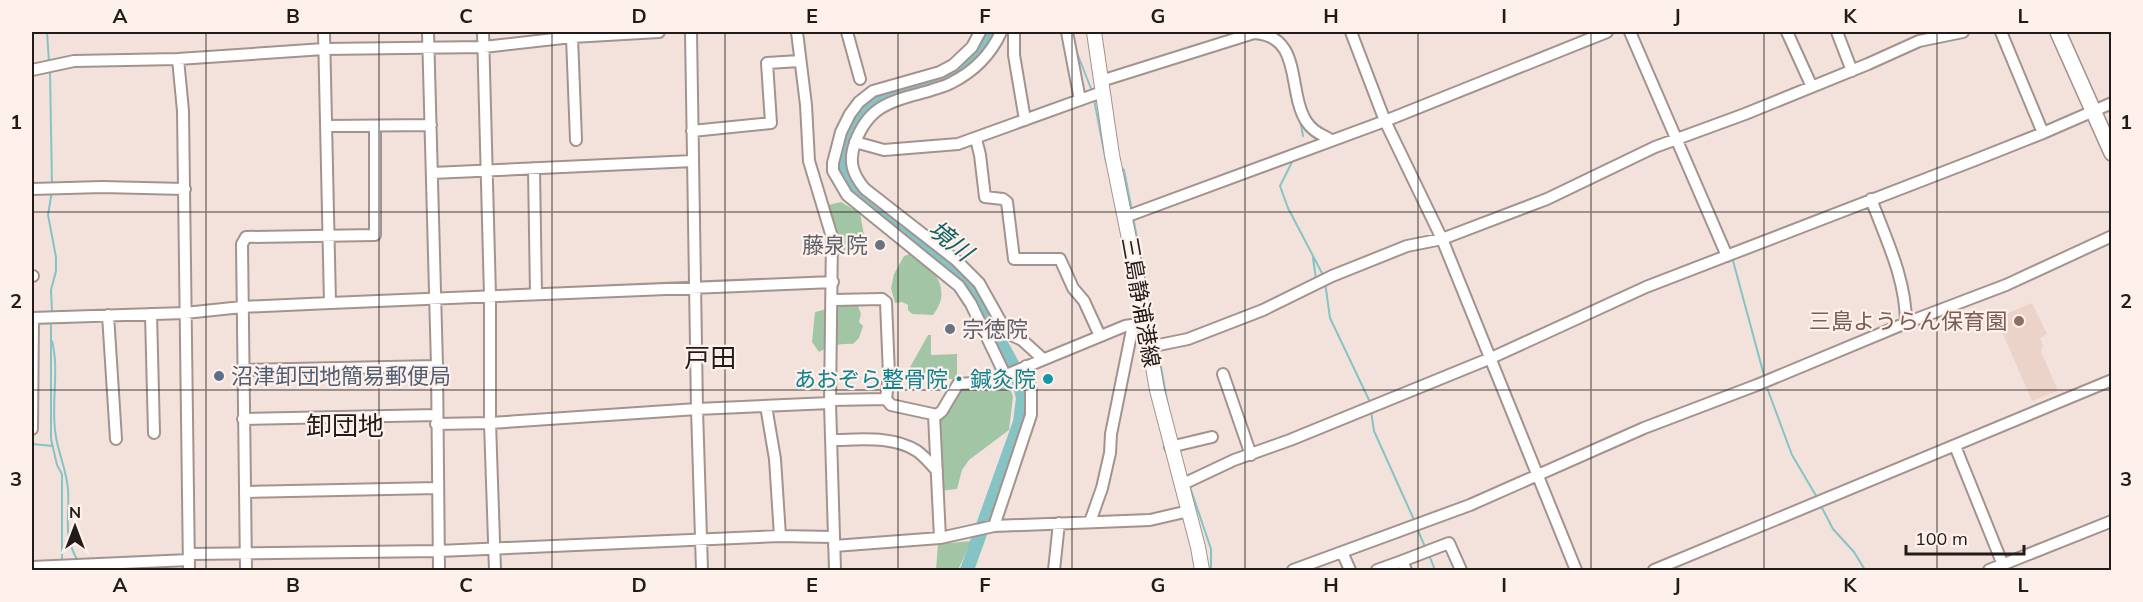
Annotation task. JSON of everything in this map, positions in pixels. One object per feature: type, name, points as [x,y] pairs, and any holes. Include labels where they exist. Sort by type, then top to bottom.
[{"type":"highway","points":[[2058,32],[2101,107],[2112,153]]},
{"type":"highway","points":[[2066,32],[2112,135]]},
{"type":"main road","name":"三島静浦港線","points":[[1094,32],[1112,154],[1130,215],[1139,324],[1149,347],[1170,447],[1202,570]]},
{"type":"street","points":[[324,32],[330,303]]},
{"type":"street","points":[[429,32],[439,570]]},
{"type":"street","points":[[483,32],[495,570]]},
{"type":"street","points":[[32,70],[74,61],[178,58],[324,49],[484,47],[577,35],[659,32]]},
{"type":"street","points":[[691,32],[702,570]]},
{"type":"street","points":[[797,32],[806,105],[809,161],[832,237],[831,440],[835,570]]},
{"type":"street","points":[[847,32],[860,79]]},
{"type":"street","points":[[980,32],[972,47],[953,65],[940,72],[873,91],[859,102],[841,132],[833,171],[847,195],[959,286],[971,303],[1007,374]]},
{"type":"street","points":[[1001,32],[983,59],[969,72],[949,85],[894,100],[872,113],[855,142],[851,167],[855,177],[865,189],[956,260],[975,278],[1006,333]]},
{"type":"street","points":[[1014,32],[1014,55],[1025,120]]},
{"type":"street","points":[[1067,32],[1080,100]]},
{"type":"street","points":[[855,142],[893,150],[958,144],[1080,100],[1101,87],[1253,32],[1272,33],[1279,42],[1295,78],[1300,107],[1306,122],[1314,132],[1331,140]]},
{"type":"street","points":[[1351,32],[1385,121],[1442,239],[1576,570]]},
{"type":"street","points":[[1130,215],[1385,121],[1607,32]]},
{"type":"street","points":[[1630,32],[1727,256]]},
{"type":"street","points":[[1787,32],[1812,87]]},
{"type":"street","points":[[1836,32],[1852,71]]},
{"type":"street","points":[[1149,347],[1188,339],[1263,310],[1332,276],[1407,246],[1442,239],[1547,199],[1655,147],[1852,71],[1919,41],[1963,32]]},
{"type":"street","points":[[2001,32],[2043,133]]},
{"type":"street","points":[[576,141],[577,35]]},
{"type":"street","points":[[178,58],[183,111],[185,189],[189,562]]},
{"type":"street","points":[[692,131],[771,123],[767,63],[800,61]]},
{"type":"street","points":[[1181,485],[1234,460],[1491,358],[1646,287],[2043,133],[2101,107]]},
{"type":"street","points":[[326,126],[431,125]]},
{"type":"street","points":[[246,570],[242,244],[246,237],[375,235],[375,126]]},
{"type":"street","points":[[976,139],[986,196],[1007,202],[1014,259],[1060,259],[1073,288],[1084,301],[1100,336]]},
{"type":"street","points":[[432,173],[693,161]]},
{"type":"street","points":[[534,168],[536,294]]},
{"type":"street","points":[[32,189],[185,189]]},
{"type":"street","points":[[1871,199],[1903,285],[1906,323]]},
{"type":"street","points":[[1293,570],[1470,505],[1644,428],[2006,285],[2112,236]]},
{"type":"street","points":[[32,429],[32,318],[185,313],[242,307],[833,282]]},
{"type":"street","points":[[832,300],[882,299],[886,302],[889,375],[886,399],[891,405],[934,415],[942,411],[958,384],[985,383],[1100,336],[1139,324]]},
{"type":"street","points":[[151,314],[154,433]]},
{"type":"street","points":[[108,315],[116,439]]},
{"type":"street","points":[[1090,522],[1102,488],[1110,453],[1111,434],[1139,324]]},
{"type":"street","points":[[989,337],[1006,333],[1022,340],[1042,359]]},
{"type":"street","points":[[243,370],[437,366]]},
{"type":"street","points":[[992,526],[1031,415],[1031,392],[1024,367]]},
{"type":"street","points":[[1223,374],[1251,455]]},
{"type":"street","points":[[1654,570],[2112,380]]},
{"type":"street","points":[[243,419],[436,420],[490,423],[886,399]]},
{"type":"street","points":[[766,406],[776,459],[780,536]]},
{"type":"street","points":[[934,415],[940,538]]},
{"type":"street","points":[[1170,447],[1212,437]]},
{"type":"street","points":[[831,440],[873,439],[903,445],[920,453],[937,471]]},
{"type":"street","points":[[1955,446],[2003,568]]},
{"type":"street","points":[[244,492],[437,488]]},
{"type":"street","points":[[32,567],[189,562],[246,554],[439,551],[780,536],[834,541],[940,538],[992,526],[1150,520],[1188,511]]},
{"type":"street","points":[[1989,570],[2003,568],[2112,520]]},
{"type":"street","points":[[1054,570],[1059,523]]},
{"type":"street","points":[[1377,570],[1404,566],[1449,543],[1458,570]]},
{"type":"street","points":[[1342,552],[1350,570]]},
{"type":"shaded area","points":[[2032,303],[2047,334],[2040,338],[2043,346],[2041,352],[2057,391],[2032,401],[1996,318]]},
{"type":"green space","points":[[841,202],[860,213],[864,235],[852,239],[852,255],[836,255],[837,242],[828,205]]},
{"type":"green space","points":[[913,253],[934,273],[941,288],[939,306],[933,315],[912,314],[908,310],[908,305],[902,302],[895,303],[891,288],[894,274],[904,256]]},
{"type":"green space","points":[[835,303],[857,303],[861,314],[859,322],[863,326],[859,338],[853,344],[836,345],[819,352],[812,342],[815,312],[827,309]]},
{"type":"green space","points":[[928,335],[931,335],[931,355],[957,354],[957,379],[909,379],[909,369]]},
{"type":"green space","points":[[1005,379],[1008,381],[1013,397],[1009,430],[969,460],[962,470],[957,489],[939,491],[938,423],[957,389]]},
{"type":"green space","points":[[971,541],[958,570],[936,570],[938,544]]},
{"type":"water","points":[[987,528],[969,570],[959,570],[964,563],[976,530]]},
{"type":"waterway","points":[[47,32],[49,62]]},
{"type":"waterway","name":"境川","points":[[967,570],[1020,422],[1023,398],[1017,373],[968,283],[851,188],[844,163],[848,137],[853,125],[869,104],[880,97],[933,82],[957,71],[977,55],[991,32]]},
{"type":"waterway","points":[[1073,34],[1077,53],[1092,91]]},
{"type":"waterway","points":[[50,71],[52,185]]},
{"type":"waterway","points":[[1094,99],[1106,162]]},
{"type":"waterway","points":[[1300,119],[1303,136]]},
{"type":"waterway","points":[[1294,158],[1280,186],[1288,208],[1324,277]]},
{"type":"waterway","points":[[1690,158],[1728,246]]},
{"type":"waterway","points":[[1122,168],[1132,211]]},
{"type":"waterway","points":[[52,191],[48,215],[56,257],[56,271],[51,290],[52,312]]},
{"type":"waterway","points":[[1133,217],[1157,341]]},
{"type":"waterway","points":[[1732,257],[1765,379]]},
{"type":"waterway","points":[[1313,258],[1316,279]]},
{"type":"waterway","points":[[1325,282],[1330,318],[1370,402]]},
{"type":"waterway","points":[[51,321],[51,439],[57,465],[62,474],[62,562]]},
{"type":"waterway","points":[[52,341],[55,365],[54,425],[67,483],[68,534],[78,561]]},
{"type":"waterway","points":[[1158,350],[1168,406]]},
{"type":"waterway","points":[[1766,385],[1792,455],[1818,499]]},
{"type":"waterway","points":[[1371,411],[1374,431],[1415,522]]},
{"type":"waterway","points":[[32,444],[53,446]]},
{"type":"waterway","points":[[1189,484],[1211,549],[1211,570]]},
{"type":"waterway","points":[[1820,504],[1833,529],[1854,552],[1865,570]]},
{"type":"waterway","points":[[1417,528],[1425,547]]},
{"type":"waterway","points":[[1429,555],[1435,570]]},
{"type":"place","name":"藤泉院","points":[[880,245]]},
{"type":"place","name":"三島ようらん保育園","points":[[2019,321]]},
{"type":"place","name":"宗徳院","points":[[950,329]]},
{"type":"place","name":"沼津卸団地簡易郵便局","points":[[219,376]]},
{"type":"place","name":"あおぞら整骨院・鍼灸院","points":[[1048,379]]},
{"type":"district","name":"戸田","points":[[710,357]]},
{"type":"district","name":"卸団地","points":[[345,425]]}]
